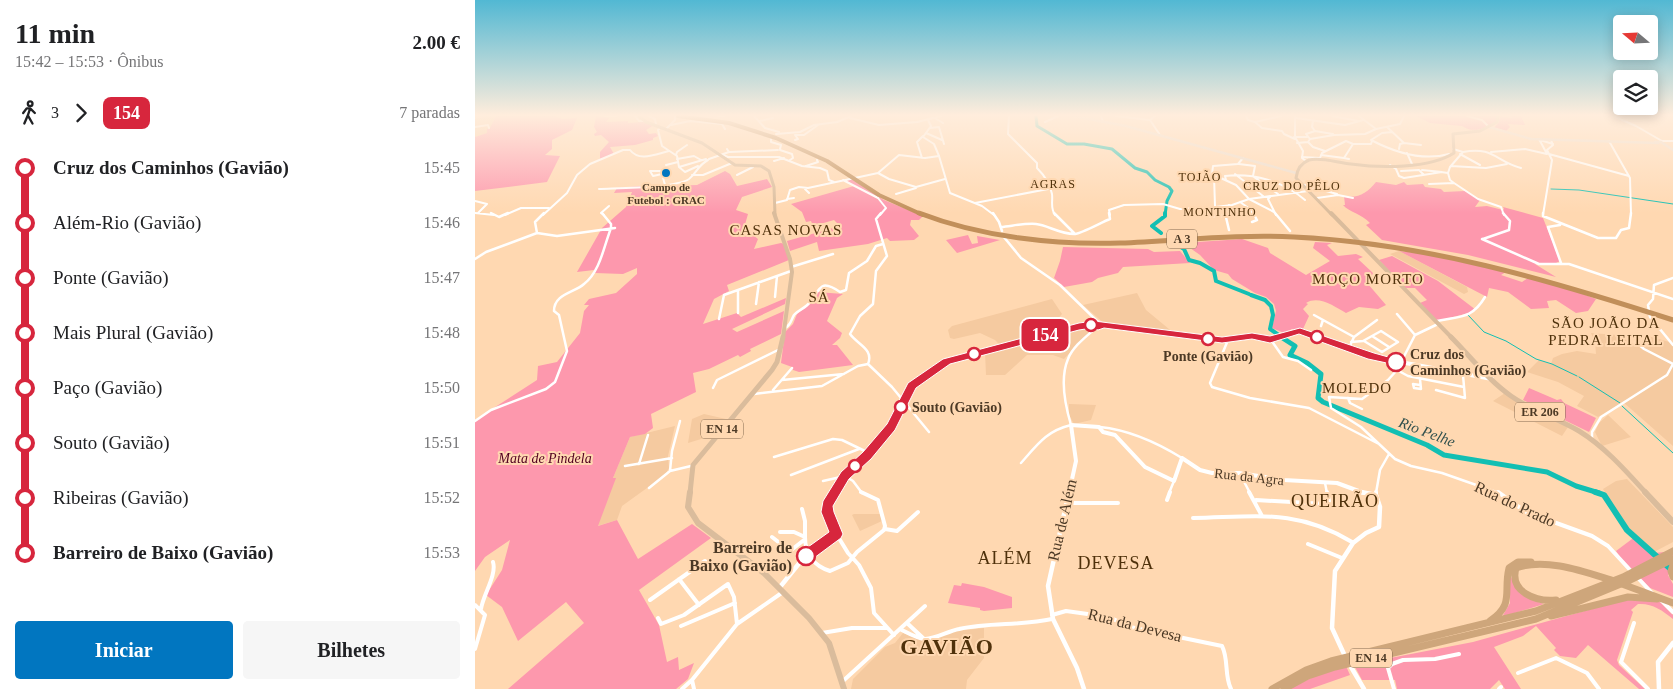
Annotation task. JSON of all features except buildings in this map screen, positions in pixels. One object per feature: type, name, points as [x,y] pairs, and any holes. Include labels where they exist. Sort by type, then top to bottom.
[{"type":"highway","name":"A 3","points":[[797,148],[823,159],[887,200],[937,220],[988,232],[1044,240],[1099,243],[1254,236],[1349,239]]},
{"type":"highway","name":"A 3","points":[[804,148],[826,157],[890,198],[955,222],[989,229],[1045,237],[1090,240],[1253,234],[1349,239],[1491,265],[1558,283],[1673,319]]},
{"type":"highway","name":"EN 14","points":[[1284,689],[1317,672],[1354,661],[1536,619],[1673,551]]},
{"type":"highway","name":"EN 14","points":[[1272,689],[1306,670],[1331,661],[1535,611],[1571,596],[1591,592],[1673,559]]},
{"type":"highway","points":[[1483,625],[1504,611],[1508,602],[1508,572],[1512,565],[1518,562],[1573,567],[1631,585],[1671,601]]},
{"type":"highway","points":[[1571,596],[1548,602],[1535,599],[1525,594],[1517,584],[1514,571],[1522,565],[1555,567],[1631,585]]},
{"type":"highway","points":[[1673,565],[1671,571],[1673,576]]},
{"type":"highway","points":[[1536,619],[1628,597],[1646,597],[1671,601]]},
{"type":"main road","points":[[710,148],[732,163],[755,166]]},
{"type":"main road","points":[[1206,148],[1295,172],[1306,161],[1317,159],[1359,165],[1412,164],[1431,162],[1453,154],[1453,149]]},
{"type":"main road","name":"EN 14","points":[[693,465],[774,368],[785,328],[791,269],[776,220],[773,203],[774,187],[769,171],[761,166],[755,166]]},
{"type":"main road","name":"ER 206","points":[[1295,172],[1302,185],[1320,204],[1361,241],[1490,377],[1518,401],[1569,426],[1591,440],[1673,522]]},
{"type":"main road","points":[[693,465],[688,502],[692,516],[698,523],[765,573],[822,633],[833,652],[843,685]]},
{"type":"street","points":[[665,148],[676,154]]},
{"type":"street","points":[[676,154],[683,148]]},
{"type":"street","points":[[918,148],[920,157]]},
{"type":"street","points":[[936,148],[951,193],[993,211],[1002,229],[1038,224],[1054,232],[1075,234],[1106,222],[1110,219],[1109,210],[1117,206],[1166,205],[1187,209],[1207,208],[1229,205],[1263,196],[1308,191],[1321,202],[1320,204]]},
{"type":"street","points":[[1022,148],[1037,163],[1037,168],[1044,175],[1053,197],[1051,206],[1053,212],[1075,234]]},
{"type":"street","points":[[1301,148],[1303,151],[1302,157]]},
{"type":"street","points":[[1316,148],[1325,151]]},
{"type":"street","points":[[1302,157],[1318,158],[1331,148]]},
{"type":"street","points":[[1344,158],[1350,148]]},
{"type":"street","points":[[1392,148],[1423,156],[1453,154]]},
{"type":"street","points":[[1397,150],[1400,148]]},
{"type":"street","points":[[1447,173],[1461,153],[1475,150],[1491,152],[1525,149],[1547,154],[1544,148]]},
{"type":"street","points":[[1549,148],[1547,150],[1552,160],[1542,214],[1545,217],[1599,238],[1616,238],[1621,231],[1630,226],[1629,176],[1612,148]]},
{"type":"street","points":[[727,149],[729,152]]},
{"type":"street","points":[[1453,149],[1480,166]]},
{"type":"street","points":[[537,233],[534,223],[569,191],[577,175],[593,163],[623,150],[630,150],[634,155],[641,157],[668,151]]},
{"type":"street","points":[[678,163],[684,165],[729,152],[779,150],[792,154],[793,157],[790,160]]},
{"type":"street","points":[[741,156],[742,151]]},
{"type":"street","points":[[745,156],[753,151]]},
{"type":"street","points":[[1491,152],[1508,164],[1521,168]]},
{"type":"street","points":[[1407,153],[1412,164]]},
{"type":"street","points":[[676,154],[683,172],[708,159]]},
{"type":"street","points":[[787,200],[791,189],[799,187],[805,189],[878,173],[887,167],[899,154],[920,157],[939,156]]},
{"type":"street","points":[[1549,154],[1629,176]]},
{"type":"street","points":[[721,155],[726,157],[784,158],[805,167],[823,169],[827,171],[829,180],[835,182]]},
{"type":"street","points":[[1321,155],[1349,159]]},
{"type":"street","points":[[667,165],[678,163],[694,156],[701,160]]},
{"type":"street","points":[[1302,157],[1306,161]]},
{"type":"street","points":[[774,161],[784,158]]},
{"type":"street","points":[[1238,164],[1243,158]]},
{"type":"street","points":[[805,167],[818,162],[817,160]]},
{"type":"street","points":[[692,175],[703,175],[732,163]]},
{"type":"street","points":[[1215,206],[1214,176],[1211,171],[1213,166],[1238,164],[1255,166],[1253,176]]},
{"type":"street","points":[[1451,166],[1486,168],[1508,164]]},
{"type":"street","points":[[599,189],[652,184],[665,185],[681,182],[689,179],[699,165]]},
{"type":"street","points":[[1392,165],[1399,176],[1403,178],[1441,172]]},
{"type":"street","points":[[737,175],[755,166]]},
{"type":"street","points":[[708,167],[715,170]]},
{"type":"street","points":[[1401,171],[1419,170],[1424,175]]},
{"type":"street","points":[[1422,170],[1437,170],[1447,173]]},
{"type":"street","points":[[878,173],[889,180],[917,188]]},
{"type":"street","points":[[1447,173],[1450,180],[1478,200],[1501,206],[1502,212],[1510,221],[1510,227],[1506,231],[1482,239],[1539,264],[1561,263],[1636,285],[1673,300]]},
{"type":"street","points":[[662,174],[665,185]]},
{"type":"street","points":[[1235,174],[1263,196]]},
{"type":"street","points":[[1226,180],[1225,176],[1235,174],[1253,176],[1298,192],[1305,200]]},
{"type":"street","points":[[1214,176],[1236,185],[1249,199],[1274,212]]},
{"type":"street","points":[[1253,176],[1278,194]]},
{"type":"street","points":[[896,194],[945,179]]},
{"type":"street","points":[[843,180],[878,198],[884,203],[886,208],[876,219],[887,257],[876,271],[872,306],[860,316],[849,334],[869,351],[871,357],[868,364]]},
{"type":"street","points":[[1429,184],[1454,183]]},
{"type":"street","points":[[1302,185],[1353,198]]},
{"type":"street","points":[[805,189],[809,194]]},
{"type":"street","points":[[973,203],[1049,189]]},
{"type":"street","points":[[1272,195],[1268,199],[1274,212],[1290,231]]},
{"type":"street","points":[[1317,198],[1338,195]]},
{"type":"street","points":[[773,203],[794,198]]},
{"type":"street","points":[[475,201],[487,204],[477,213]]},
{"type":"street","points":[[1239,202],[1250,209],[1257,220],[1252,222]]},
{"type":"street","points":[[1229,205],[1225,216],[1229,230]]},
{"type":"street","points":[[475,421],[491,410],[546,389],[553,384],[567,349],[559,315],[554,311],[554,306],[566,292],[588,281],[605,246],[611,228],[611,224],[603,217],[605,215],[601,213],[609,206]]},
{"type":"street","points":[[477,213],[489,213],[499,217],[521,208],[549,208]]},
{"type":"street","points":[[1207,208],[1206,212],[1210,216],[1225,216]]},
{"type":"street","points":[[1561,263],[1548,228],[1562,224]]},
{"type":"street","points":[[475,259],[487,252],[537,233],[557,236],[615,228]]},
{"type":"street","points":[[1003,236],[1021,258],[1060,285],[1096,324]]},
{"type":"street","points":[[785,328],[789,326],[795,314],[809,304],[816,291],[823,285],[829,284],[840,292],[846,290],[849,273],[863,266],[871,256],[874,248],[883,244]]},
{"type":"street","points":[[719,319],[722,297],[783,274],[797,264],[833,254]]},
{"type":"street","points":[[775,297],[777,276]]},
{"type":"street","points":[[1673,278],[1654,285],[1653,299],[1648,305],[1650,318],[1673,345]]},
{"type":"street","points":[[756,304],[759,282]]},
{"type":"street","points":[[738,290],[738,313]]},
{"type":"street","points":[[1344,654],[1331,624],[1334,576],[1342,558],[1353,543],[1366,533],[1378,529],[1380,507],[1376,495],[1380,470],[1389,454],[1361,428],[1329,404],[1329,397],[1359,400],[1365,398],[1388,380],[1397,370],[1415,335],[1437,323],[1478,309],[1485,297]]},
{"type":"street","points":[[1397,314],[1415,335]]},
{"type":"street","points":[[1314,315],[1354,337]]},
{"type":"street","points":[[1321,326],[1323,320]]},
{"type":"street","points":[[1349,348],[1354,337],[1377,320]]},
{"type":"street","points":[[1021,463],[1046,435],[1059,428],[1071,426],[1066,410],[1067,363],[1071,354],[1096,324]]},
{"type":"street","points":[[893,635],[874,613],[871,588],[859,565],[837,534],[827,512],[827,505],[845,476],[869,453],[891,427],[914,383],[944,362],[1079,326],[1096,324],[1197,338],[1228,340],[1252,336],[1270,340],[1277,346],[1281,356],[1298,361],[1311,370]]},
{"type":"street","points":[[1270,340],[1278,336],[1300,331],[1376,357],[1463,375],[1482,378],[1490,377]]},
{"type":"street","points":[[1351,342],[1360,344],[1364,341],[1372,336],[1381,331],[1398,342],[1379,352],[1364,341]]},
{"type":"street","points":[[1372,336],[1389,347]]},
{"type":"street","points":[[1228,340],[1210,383],[1212,387],[1250,398],[1309,408],[1382,446]]},
{"type":"street","points":[[1591,440],[1592,432],[1599,419],[1667,375],[1673,364],[1644,349],[1636,342]]},
{"type":"street","points":[[713,388],[714,383],[721,378],[769,353],[780,350]]},
{"type":"street","points":[[868,364],[910,406],[929,432]]},
{"type":"street","points":[[752,394],[822,386],[858,366],[868,364]]},
{"type":"street","points":[[773,391],[792,368]]},
{"type":"street","points":[[1397,370],[1408,376],[1465,387]]},
{"type":"street","points":[[782,380],[844,374]]},
{"type":"street","points":[[1436,390],[1465,398],[1463,375]]},
{"type":"street","points":[[1420,379],[1421,385]]},
{"type":"street","points":[[1348,398],[1350,403],[1362,409]]},
{"type":"street","points":[[670,471],[672,451],[680,421]]},
{"type":"street","name":"Rua da Agra","points":[[1071,426],[1119,429],[1138,435],[1208,472],[1218,474],[1239,473],[1284,480],[1345,484],[1365,494],[1376,495]]},
{"type":"street","name":"Rua de Além","points":[[1052,616],[1048,582],[1075,461],[1071,426]]},
{"type":"street","points":[[1099,427],[1101,430],[1119,438],[1145,467],[1174,481]]},
{"type":"street","points":[[639,464],[648,435]]},
{"type":"street","points":[[775,457],[830,439],[842,440],[869,453]]},
{"type":"street","points":[[791,475],[843,457],[859,449]]},
{"type":"street","name":"Rua do Prado","points":[[1389,454],[1411,466],[1443,473],[1496,491],[1526,512],[1597,539],[1612,549],[1623,563],[1673,612]]},
{"type":"street","points":[[625,466],[672,458]]},
{"type":"street","points":[[1167,500],[1182,458]]},
{"type":"street","points":[[649,488],[670,471],[693,465]]},
{"type":"street","points":[[1239,473],[1244,486],[1256,500],[1262,516]]},
{"type":"street","points":[[823,481],[845,476],[853,481],[862,494],[878,500],[885,529]]},
{"type":"street","points":[[1256,500],[1327,504],[1329,501],[1325,483]]},
{"type":"street","points":[[1066,503],[1118,503]]},
{"type":"street","points":[[801,509],[805,520],[804,539],[808,554],[817,564],[830,570],[840,568],[885,529]]},
{"type":"street","points":[[885,529],[896,532],[919,512]]},
{"type":"street","points":[[1193,518],[1284,516],[1324,525],[1353,543]]},
{"type":"street","points":[[780,532],[795,532],[804,539]]},
{"type":"street","points":[[682,689],[692,680],[737,624],[782,590],[795,568],[808,554],[837,534]]},
{"type":"street","points":[[772,537],[790,551],[804,539]]},
{"type":"street","points":[[1308,544],[1342,558]]},
{"type":"street","points":[[650,600],[705,561]]},
{"type":"street","points":[[481,609],[483,597],[495,569],[493,562]]},
{"type":"street","points":[[679,579],[699,605]]},
{"type":"street","points":[[658,618],[661,624],[683,615],[728,584],[731,587],[735,604],[737,624]]},
{"type":"street","points":[[681,626],[735,604]]},
{"type":"street","points":[[475,605],[485,615],[475,649]]},
{"type":"street","points":[[843,685],[925,606]]},
{"type":"street","name":"Rua da Devesa","points":[[924,639],[959,629],[999,624],[1034,623],[1066,611],[1109,617],[1130,627],[1222,646],[1225,651],[1227,682],[1231,689]]},
{"type":"street","points":[[1052,616],[1077,668],[1084,689]]},
{"type":"street","points":[[1634,622],[1621,662],[1648,689]]},
{"type":"street","points":[[907,623],[924,639]]},
{"type":"street","points":[[822,633],[852,628],[887,628]]},
{"type":"street","points":[[900,629],[924,639]]},
{"type":"street","points":[[1659,689],[1658,662],[1673,642]]},
{"type":"street","points":[[1394,689],[1388,668],[1391,664],[1402,660],[1433,660],[1459,654]]},
{"type":"street","points":[[1518,673],[1553,658],[1581,669],[1594,680],[1599,689]]},
{"type":"street","points":[[1351,667],[1364,689]]},
{"type":"street","points":[[692,680],[694,689]]},
{"type":"shaded area","points":[[1399,251],[1467,287],[1468,292],[1464,294],[1390,254]]},
{"type":"shaded area","points":[[1137,293],[1146,310],[1175,334],[1105,324],[1083,305]]},
{"type":"shaded area","points":[[1052,299],[1062,314],[1044,334],[1001,346],[995,340],[980,333],[954,339],[950,338],[948,330],[952,326]]},
{"type":"shaded area","points":[[1084,326],[1093,328],[1064,359],[1053,355],[1027,355],[1005,375],[986,375],[985,352]]},
{"type":"shaded area","points":[[1591,333],[1617,335],[1641,348],[1644,335],[1673,343],[1673,446],[1623,402],[1598,417],[1577,406],[1584,396],[1558,382],[1527,372],[1539,360],[1551,364],[1553,358],[1562,354],[1577,351],[1596,354],[1595,342]]},
{"type":"shaded area","points":[[1505,393],[1524,407],[1568,427],[1562,436],[1493,401]]},
{"type":"shaded area","points":[[1069,404],[1096,405],[1091,420],[1074,424],[1069,415]]},
{"type":"shaded area","points":[[704,414],[726,419],[711,436],[688,443],[692,419]]},
{"type":"shaded area","points":[[1608,415],[1631,437],[1602,446],[1595,432],[1599,423]]},
{"type":"shaded area","points":[[675,426],[668,456],[669,468],[665,475],[622,506],[617,520],[597,526],[615,478],[613,478],[630,437]]},
{"type":"shaded area","points":[[1627,479],[1673,527],[1673,542],[1654,552],[1626,527],[1603,489],[1616,481]]},
{"type":"shaded area","points":[[880,514],[882,521],[860,531],[852,515]]},
{"type":"shaded area","points":[[984,628],[984,658],[967,680],[966,689],[851,689],[853,679],[885,647],[895,643],[903,633],[923,641],[957,631]]},
{"type":"green space","points":[[475,148],[552,148],[545,155],[560,156],[547,182],[475,191]]},
{"type":"green space","points":[[603,148],[611,148],[614,154],[600,159],[600,152]]},
{"type":"green space","name":"Mata de Pindela","points":[[725,171],[730,174],[737,186],[767,179],[772,187],[742,197],[736,210],[748,214],[744,228],[758,239],[754,249],[781,243],[784,244],[789,260],[727,285],[729,291],[714,299],[703,324],[737,313],[741,317],[786,298],[785,304],[732,329],[737,332],[784,311],[781,334],[750,349],[751,351],[740,357],[738,355],[709,369],[693,373],[696,392],[651,414],[653,428],[645,434],[630,437],[613,478],[616,478],[598,526],[617,520],[638,559],[692,524],[711,538],[639,590],[659,625],[667,662],[678,657],[679,670],[694,663],[688,679],[676,689],[508,689],[584,623],[566,602],[518,641],[502,607],[486,595],[502,570],[510,540],[485,557],[475,571],[475,420],[537,380],[538,366],[557,362],[580,333],[584,311],[589,305],[584,305],[589,299],[616,293],[637,274],[637,268],[623,274],[595,273],[594,270],[577,272],[602,228],[626,207],[632,192],[614,193],[617,188],[654,185],[658,186],[657,190],[668,189],[668,186],[697,185]]},
{"type":"green space","points":[[851,179],[884,200],[923,216],[919,220],[911,220],[910,225],[919,236],[914,240],[890,241],[887,238],[868,244],[819,251],[817,242],[790,251],[787,241],[840,226],[834,220],[813,226],[811,221],[806,222],[802,212],[791,204],[854,186],[847,181]]},
{"type":"green space","points":[[1376,182],[1396,185],[1404,182],[1407,185],[1423,184],[1425,187],[1441,189],[1444,192],[1465,191],[1480,200],[1475,207],[1487,206],[1503,210],[1503,207],[1543,218],[1560,261],[1554,264],[1535,264],[1556,277],[1468,255],[1382,240],[1366,225],[1370,223],[1367,220],[1343,205],[1345,205],[1344,196],[1358,196]]},
{"type":"green space","points":[[968,235],[972,244],[978,243],[977,236],[1000,240],[957,253],[946,240]]},
{"type":"green space","points":[[1242,239],[1268,248],[1270,253],[1306,275],[1330,261],[1313,248],[1315,242],[1332,243],[1327,245],[1338,256],[1356,254],[1363,257],[1358,259],[1373,273],[1368,284],[1386,305],[1378,309],[1359,307],[1346,313],[1327,303],[1316,300],[1311,301],[1306,303],[1308,304],[1303,309],[1309,316],[1303,329],[1292,329],[1284,333],[1272,328],[1276,311],[1274,304],[1266,297],[1255,293],[1232,279],[1228,274],[1214,270],[1200,255],[1183,243]]},
{"type":"green space","points":[[1063,247],[1148,249],[1154,252],[1180,251],[1190,263],[1123,267],[1118,273],[1098,278],[1092,282],[1064,287],[1054,278]]},
{"type":"green space","points":[[1399,251],[1426,254],[1506,272],[1501,275],[1522,282],[1528,278],[1559,285],[1596,299],[1588,311],[1576,313],[1556,300],[1547,301],[1549,308],[1531,309],[1508,292],[1489,288],[1487,297]]},
{"type":"green space","points":[[1392,256],[1438,281],[1476,310],[1437,321],[1420,303],[1427,300],[1415,288],[1405,288],[1379,260]]},
{"type":"green space","points":[[817,292],[843,294],[837,298],[827,321],[842,333],[840,338],[832,345],[837,345],[853,365],[799,372],[781,363],[785,332],[793,324],[797,314],[811,303]]},
{"type":"green space","points":[[1529,388],[1557,400],[1561,399],[1564,403],[1596,418],[1589,432],[1523,400]]},
{"type":"green space","points":[[1636,536],[1655,553],[1673,551],[1673,571],[1668,575],[1673,584],[1673,597],[1650,588],[1625,564],[1616,551]]},
{"type":"green space","points":[[1510,573],[1515,584],[1523,593],[1533,600],[1544,604],[1502,617],[1510,603]]},
{"type":"green space","points":[[962,583],[984,587],[1012,597],[1012,608],[984,611],[980,610],[980,608],[948,603],[954,585],[961,586]]},
{"type":"green space","points":[[1641,598],[1660,602],[1673,615],[1673,619],[1657,608],[1643,604],[1638,604],[1631,610],[1633,612],[1617,660],[1619,665],[1645,689],[1639,689],[1588,645],[1576,658],[1560,656],[1554,650],[1556,648],[1536,626],[1523,636],[1494,647],[1521,689],[1505,689],[1499,680],[1490,689],[1397,689],[1395,680],[1362,680],[1354,665],[1473,642],[1628,599]]},
{"type":"green space","points":[[1346,666],[1350,675],[1310,689],[1289,689],[1317,675]]},
{"type":"waterway","name":"Rio Pelhe","points":[[1107,148],[1112,149],[1135,168],[1147,172],[1155,180],[1169,187],[1172,191],[1167,201],[1165,215]]},
{"type":"waterway","points":[[1551,189],[1579,190],[1673,204]]},
{"type":"waterway","name":"Rio Pelhe","points":[[1161,233],[1152,226],[1165,215]]},
{"type":"waterway","name":"Rio Pelhe","points":[[1178,245],[1184,249],[1189,260],[1200,263],[1214,271],[1216,281],[1249,294]]},
{"type":"waterway","name":"Rio Pelhe","points":[[1251,295],[1265,300],[1271,306],[1273,315],[1270,329],[1283,338]]},
{"type":"waterway","points":[[1468,315],[1484,332],[1506,341],[1536,359],[1552,364],[1577,376]]},
{"type":"waterway","name":"Rio Pelhe","points":[[1281,337],[1295,346],[1290,355],[1307,363],[1321,374],[1318,398],[1323,402],[1427,445],[1444,455],[1547,472],[1576,486],[1599,493]]},
{"type":"waterway","points":[[1579,377],[1620,403]]},
{"type":"waterway","points":[[1622,406],[1673,453]]},
{"type":"waterway","name":"Rio Pelhe","points":[[1595,492],[1604,495],[1627,530],[1673,571]]},
{"type":"bus line","name":"154","points":[[806,556],[837,534],[827,512],[827,505],[847,473],[867,456],[891,427],[912,385],[947,361],[1079,326],[1094,324],[1096,327],[1103,325],[1222,340],[1255,336],[1270,340],[1296,330],[1372,356],[1396,362]]},
{"type":"place","name":"Campo de Futebol : GRAC","points":[[666,173]]},
{"type":"place","name":"Ponte (Gavião)","points":[[1208,339]]},
{"type":"place","name":"Cruz dos Caminhos (Gavião)","points":[[1396,362]]},
{"type":"place","name":"Souto (Gavião)","points":[[901,407]]},
{"type":"place","name":"Barreiro de Baixo (Gavião)","points":[[806,556]]},
{"type":"district","name":"TOJÃO","points":[[1200,177]]},
{"type":"district","name":"AGRAS","points":[[1053,184]]},
{"type":"district","name":"CRUZ DO PÊLO","points":[[1292,186]]},
{"type":"district","name":"MONTINHO","points":[[1220,212]]},
{"type":"district","name":"CASAS NOVAS","points":[[786,230]]},
{"type":"district","name":"MOÇO MORTO","points":[[1368,279]]},
{"type":"district","name":"SÁ","points":[[819,297]]},
{"type":"district","name":"SÃO JOÃO DA PEDRA LEITAL","points":[[1606,332]]},
{"type":"district","name":"MOLEDO","points":[[1357,388]]},
{"type":"district","name":"QUEIRÃO","points":[[1335,501]]},
{"type":"district","name":"ALÉM","points":[[1005,558]]},
{"type":"district","name":"DEVESA","points":[[1116,563]]},
{"type":"district","name":"GAVIÃO","points":[[947,646]]}]
